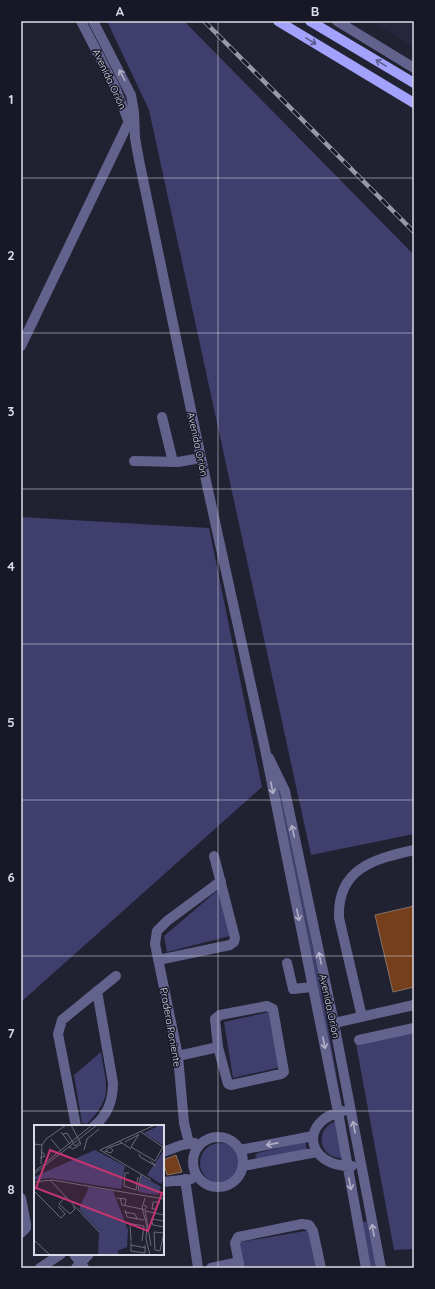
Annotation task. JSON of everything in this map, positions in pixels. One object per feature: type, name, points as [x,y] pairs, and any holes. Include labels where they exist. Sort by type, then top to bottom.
[{"type":"main road","points":[[278,21],[414,103]]},
{"type":"main road","points":[[310,21],[414,83]]},
{"type":"street","name":"Avenida Orión","points":[[81,21],[115,87],[135,138],[201,458],[265,750],[338,1112],[366,1268]]},
{"type":"street","name":"Avenida Orión","points":[[93,21],[129,88],[134,112],[135,138]]},
{"type":"street","points":[[337,21],[414,68]]},
{"type":"street","points":[[21,346],[25,327],[134,112]]},
{"type":"street","points":[[162,417],[173,462]]},
{"type":"street","points":[[134,461],[173,462],[201,458]]},
{"type":"street","name":"Avenida Orión","points":[[265,750],[285,791],[334,1023],[360,1165],[381,1268]]},
{"type":"street","points":[[362,1017],[339,918],[338,906],[344,886],[355,873],[369,863],[414,850]]},
{"type":"street","points":[[158,960],[230,945],[234,942],[235,938],[214,856]]},
{"type":"street","name":"Pradera Poniente","points":[[189,1143],[184,1123],[178,1056],[158,960],[155,935],[166,921],[221,881]]},
{"type":"street","points":[[286,963],[293,989],[312,987]]},
{"type":"street","points":[[76,1125],[58,1030],[62,1020],[116,976]]},
{"type":"street","points":[[95,1125],[104,1116],[113,1095],[113,1083],[97,992]]},
{"type":"street","points":[[334,1023],[414,1005]]},
{"type":"street","points":[[271,1007],[284,1072],[281,1074],[229,1085],[218,1047],[215,1021],[216,1017],[271,1007]]},
{"type":"street","points":[[359,1040],[414,1028]]},
{"type":"street","points":[[178,1056],[218,1047]]},
{"type":"street","points":[[351,1110],[338,1112],[319,1123],[314,1136],[314,1143],[317,1152],[329,1163],[347,1166],[360,1165]]},
{"type":"street","points":[[240,1150],[314,1136]]},
{"type":"street","points":[[164,1152],[189,1143],[201,1143],[214,1137],[221,1137],[234,1143],[240,1150],[243,1166],[234,1181],[224,1187],[218,1188],[207,1185],[198,1178],[195,1173],[192,1160],[196,1149],[201,1143]]},
{"type":"street","points":[[243,1166],[317,1152]]},
{"type":"street","points":[[164,1182],[198,1178]]},
{"type":"street","points":[[185,1179],[198,1268]]},
{"type":"street","points":[[21,1198],[24,1230]]},
{"type":"street","points":[[210,1268],[240,1265],[235,1243],[236,1240],[242,1236],[306,1224],[309,1225],[312,1231],[321,1268]]},
{"type":"street","points":[[40,1268],[60,1255]]},
{"type":"street","points":[[74,1255],[80,1267]]},
{"type":"street","points":[[80,1267],[88,1255]]},
{"type":"shaded area","points":[[107,21],[184,21],[414,255],[414,834],[311,855],[149,110]]},
{"type":"shaded area","points":[[370,21],[414,21],[414,47]]},
{"type":"shaded area","points":[[21,517],[209,528],[262,787],[21,1002]]},
{"type":"shaded area","points":[[275,787],[280,789],[320,982],[342,1107],[338,1108]]},
{"type":"shaded area","points":[[218,890],[230,936],[167,952],[164,936]]},
{"type":"shaded area","points":[[269,1012],[281,1067],[233,1078],[224,1022]]},
{"type":"shaded area","points":[[414,1030],[414,1249],[394,1250],[356,1044]]},
{"type":"shaded area","points":[[101,1052],[106,1083],[105,1098],[96,1114],[87,1124],[82,1123],[74,1075]]},
{"type":"shaded area","points":[[336,1121],[343,1158],[335,1157],[329,1154],[324,1149],[322,1143],[324,1130]]},
{"type":"shaded area","points":[[306,1142],[306,1147],[308,1150],[258,1158],[255,1157],[257,1153]]},
{"type":"shaded area","points":[[216,1143],[224,1143],[231,1146],[237,1152],[240,1163],[237,1174],[231,1180],[224,1183],[216,1183],[209,1180],[203,1174],[200,1167],[200,1159],[203,1152],[209,1146]]},
{"type":"shaded area","points":[[360,1221],[367,1222],[376,1268],[369,1268]]},
{"type":"shaded area","points":[[311,1230],[317,1268],[245,1268],[240,1242]]},
{"type":"building","points":[[414,906],[414,987],[393,992],[375,915]]},
{"type":"building","points":[[176,1155],[182,1172],[167,1175],[164,1160]]},
{"type":"railway","points":[[204,21],[414,232]]}]
